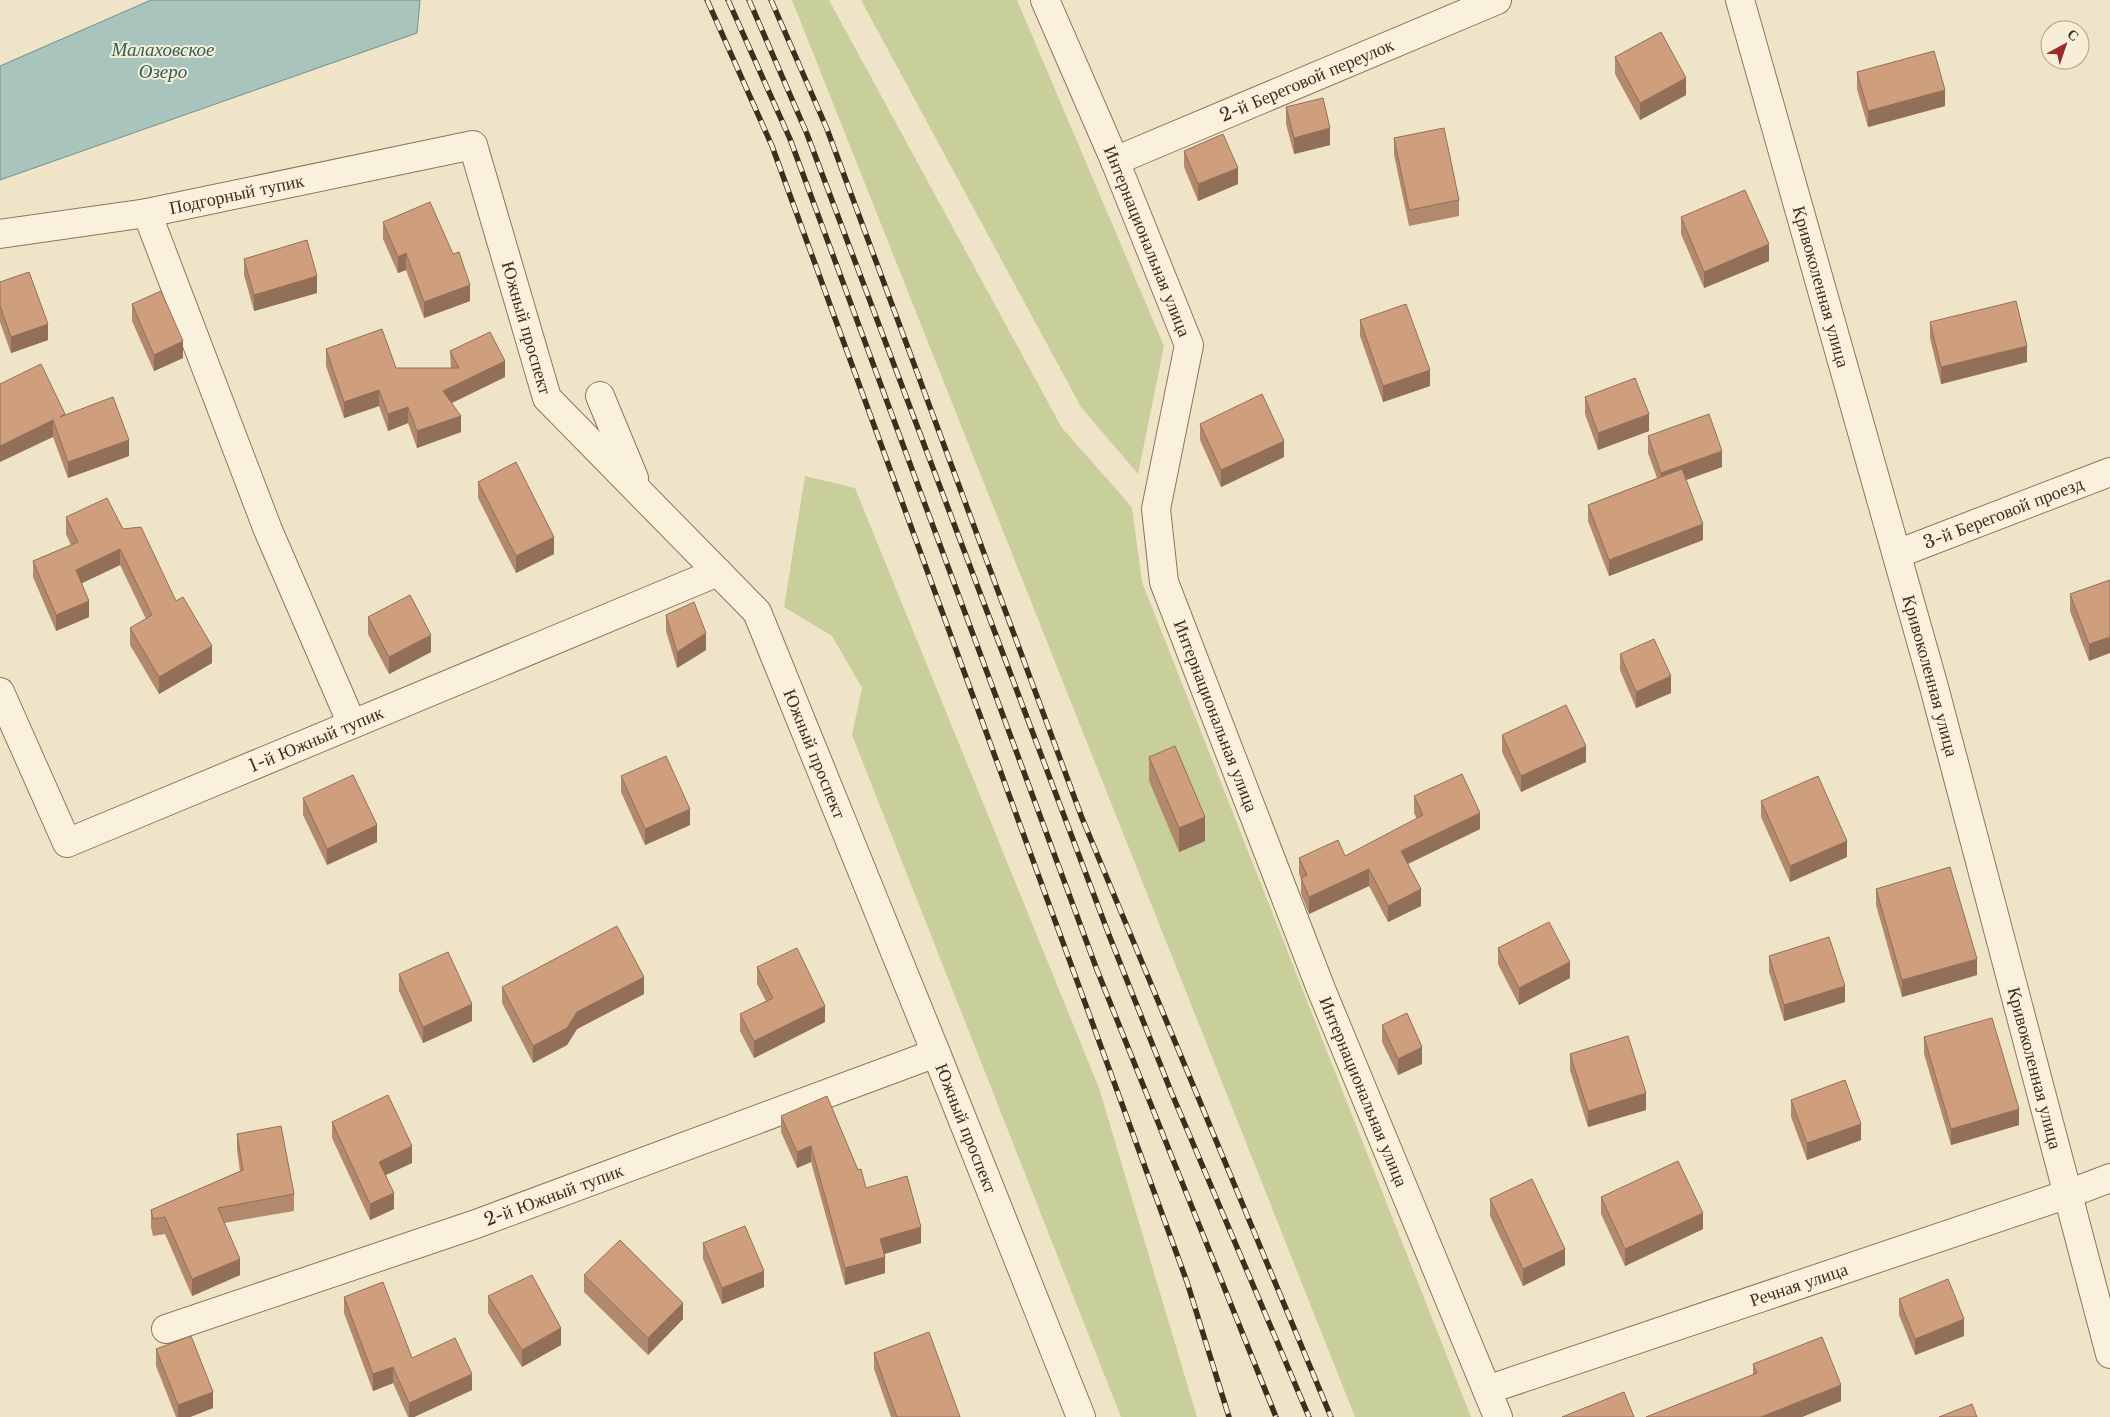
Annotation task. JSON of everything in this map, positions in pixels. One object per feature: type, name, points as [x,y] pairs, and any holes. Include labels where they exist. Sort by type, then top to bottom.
[{"type":"street","name":"Интернациональная улица","points":[[1046,0],[1115,161],[1188,345],[1156,509],[1164,582],[1321,989],[1498,1417]]},
{"type":"street","name":"2-й Береговой переулок","points":[[1115,161],[1497,0]]},
{"type":"street","name":"Кривоколенная улица","points":[[1740,0],[1934,687],[2110,1354]]},
{"type":"street","name":"Подгорный тупик","points":[[0,234],[147,213],[473,145]]},
{"type":"street","name":"Южный проспект","points":[[473,145],[547,398],[757,612],[936,1053],[1080,1417]]},
{"type":"street","points":[[147,213],[268,530],[352,724]]},
{"type":"street","points":[[600,396],[639,492]]},
{"type":"street","name":"3-й Береговой проезд","points":[[1897,554],[2110,472]]},
{"type":"street","name":"1-й Южный тупик","points":[[0,692],[67,843],[718,572]]},
{"type":"street","name":"2-й Южный тупик","points":[[166,1329],[476,1224],[936,1053]]},
{"type":"street","name":"Речная улица","points":[[1487,1390],[2068,1194],[2110,1178]]},
{"type":"green space","points":[[792,0],[829,0],[1062,428],[1132,507],[1142,582],[1471,1417],[1355,1417]]},
{"type":"green space","points":[[861,0],[1017,0],[1164,346],[1138,474],[1081,407]]},
{"type":"green space","points":[[805,476],[855,488],[1099,1088],[1197,1417],[1121,1417],[852,735],[862,688],[832,636],[784,607]]},
{"type":"water","name":"Малаховское Озеро","points":[[151,0],[420,0],[417,33],[0,180],[0,66]]},
{"type":"building","points":[[1661,32],[1686,78],[1640,103],[1615,57]]},
{"type":"building","points":[[1934,51],[1945,90],[1868,111],[1857,72]]},
{"type":"building","points":[[1323,98],[1330,128],[1294,138],[1286,107]]},
{"type":"building","points":[[1444,128],[1459,200],[1409,210],[1394,138]]},
{"type":"building","points":[[1223,134],[1238,168],[1198,184],[1184,151]]},
{"type":"building","points":[[1745,190],[1769,244],[1704,272],[1681,217]]},
{"type":"building","points":[[430,202],[453,254],[459,252],[470,285],[424,302],[406,253],[398,257],[383,222]]},
{"type":"building","points":[[307,240],[317,276],[254,295],[244,259]]},
{"type":"building","points":[[29,272],[48,324],[11,337],[0,306],[0,282]]},
{"type":"building","points":[[161,291],[183,341],[154,355],[132,304]]},
{"type":"building","points":[[2016,301],[2027,346],[1941,367],[1930,322]]},
{"type":"building","points":[[1406,304],[1430,370],[1383,386],[1360,320]]},
{"type":"building","points":[[382,329],[396,368],[459,368],[450,351],[490,332],[505,361],[443,391],[461,416],[417,431],[408,407],[388,414],[379,390],[344,402],[326,349]]},
{"type":"building","points":[[41,364],[65,414],[60,417],[113,397],[129,440],[68,462],[53,420],[0,446],[0,384]]},
{"type":"building","points":[[1635,378],[1649,414],[1598,433],[1585,397]]},
{"type":"building","points":[[1262,394],[1284,441],[1221,470],[1200,424]]},
{"type":"building","points":[[1709,414],[1722,451],[1661,473],[1648,436]]},
{"type":"building","points":[[516,462],[554,537],[516,556],[478,482]]},
{"type":"building","points":[[1682,469],[1703,524],[1609,560],[1588,505]]},
{"type":"building","points":[[107,498],[123,529],[141,527],[176,601],[183,597],[212,646],[159,677],[130,628],[152,615],[120,549],[76,570],[89,601],[56,615],[33,561],[78,542],[66,517]]},
{"type":"building","points":[[2110,580],[2110,637],[2089,644],[2070,594]]},
{"type":"building","points":[[410,595],[431,635],[389,657],[368,617]]},
{"type":"building","points":[[694,602],[706,633],[677,652],[666,615]]},
{"type":"building","points":[[1654,639],[1671,676],[1636,692],[1620,654]]},
{"type":"building","points":[[1566,705],[1586,746],[1521,776],[1502,735]]},
{"type":"building","points":[[1175,746],[1205,817],[1179,828],[1149,757]]},
{"type":"building","points":[[666,756],[690,809],[645,829],[621,776]]},
{"type":"building","points":[[1462,774],[1480,813],[1401,851],[1421,889],[1388,906],[1369,869],[1309,897],[1301,878],[1307,875],[1299,858],[1338,840],[1345,856],[1423,815],[1414,796]]},
{"type":"building","points":[[353,775],[377,825],[327,849],[303,798]]},
{"type":"building","points":[[1818,776],[1847,841],[1790,866],[1761,801]]},
{"type":"building","points":[[1950,867],[1977,959],[1902,980],[1876,889]]},
{"type":"building","points":[[1549,922],[1570,962],[1519,988],[1498,948]]},
{"type":"building","points":[[617,926],[644,977],[577,1012],[567,1028],[533,1046],[502,987]]},
{"type":"building","points":[[1829,937],[1845,986],[1784,1005],[1769,956]]},
{"type":"building","points":[[797,948],[825,1006],[754,1041],[740,1014],[773,998],[757,967]]},
{"type":"building","points":[[448,952],[472,1004],[423,1027],[399,974]]},
{"type":"building","points":[[1407,1013],[1422,1047],[1398,1059],[1382,1025]]},
{"type":"building","points":[[1992,1018],[2019,1109],[1951,1129],[1924,1037]]},
{"type":"building","points":[[1628,1036],[1646,1093],[1588,1111],[1570,1054]]},
{"type":"building","points":[[1845,1080],[1861,1124],[1807,1143],[1791,1100]]},
{"type":"building","points":[[388,1095],[412,1146],[379,1162],[394,1193],[370,1204],[332,1122]]},
{"type":"building","points":[[827,1096],[858,1170],[861,1169],[866,1188],[907,1176],[921,1227],[880,1239],[885,1257],[845,1268],[811,1146],[797,1152],[781,1116]]},
{"type":"building","points":[[281,1126],[294,1194],[218,1208],[240,1259],[192,1279],[165,1217],[153,1219],[151,1210],[243,1170],[237,1134]]},
{"type":"building","points":[[1678,1161],[1703,1213],[1625,1249],[1601,1197]]},
{"type":"building","points":[[1532,1179],[1565,1249],[1523,1269],[1490,1199]]},
{"type":"building","points":[[745,1226],[764,1271],[722,1288],[703,1243]]},
{"type":"building","points":[[620,1240],[683,1303],[648,1338],[584,1275]]},
{"type":"building","points":[[532,1275],[561,1328],[522,1350],[488,1296]]},
{"type":"building","points":[[1948,1279],[1964,1319],[1915,1339],[1899,1299]]},
{"type":"building","points":[[383,1282],[412,1358],[455,1338],[472,1374],[409,1403],[393,1367],[373,1374],[344,1297]]},
{"type":"building","points":[[929,1332],[960,1417],[897,1417],[874,1353]]},
{"type":"building","points":[[191,1336],[213,1392],[178,1405],[156,1349]]},
{"type":"building","points":[[1822,1337],[1841,1385],[1761,1417],[1646,1417],[1757,1373],[1753,1364]]},
{"type":"building","points":[[1624,1392],[1634,1417],[1562,1417]]},
{"type":"building","points":[[1972,1404],[1977,1417],[1939,1417]]},
{"type":"railway","points":[[707,0],[772,146],[1187,1282],[1229,1417]]},
{"type":"railway","points":[[728,0],[790,139],[1097,970],[1276,1417]]},
{"type":"railway","points":[[749,0],[807,134],[1109,935],[1172,1094],[1309,1417]]},
{"type":"railway","points":[[771,0],[827,129],[1082,818],[1331,1417]]}]
